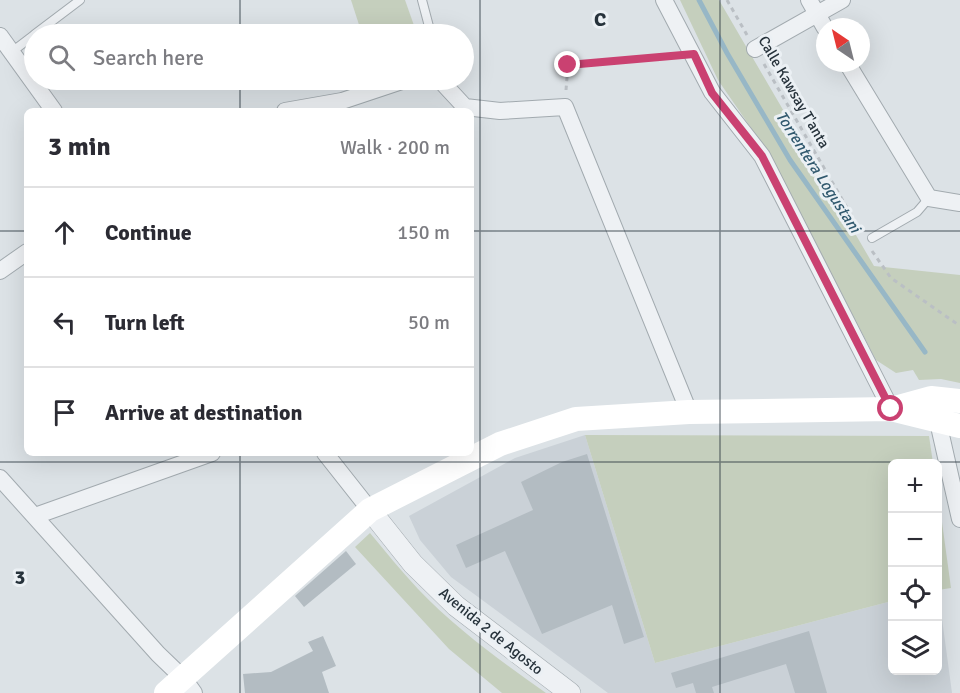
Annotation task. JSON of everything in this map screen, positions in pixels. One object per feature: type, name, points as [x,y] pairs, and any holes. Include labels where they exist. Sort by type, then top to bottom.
[{"type":"main road","points":[[181,688],[370,510],[500,444],[576,419],[689,412],[891,409],[931,398],[960,401]]},
{"type":"main road","points":[[891,409],[949,424]]},
{"type":"street","points":[[664,0],[694,54],[712,93],[762,156],[891,409]]},
{"type":"street","points":[[755,49],[842,0]]},
{"type":"street","points":[[0,36],[24,68]]},
{"type":"street","points":[[852,72],[929,198],[960,203]]},
{"type":"street","points":[[39,90],[52,108]]},
{"type":"street","points":[[302,108],[342,101],[375,90]]},
{"type":"street","points":[[449,90],[465,107],[474,108]]},
{"type":"street","points":[[474,108],[500,111],[565,107],[689,412]]},
{"type":"street","points":[[0,271],[24,254]]},
{"type":"street","points":[[931,398],[949,424],[960,519]]},
{"type":"street","points":[[35,516],[204,456]]},
{"type":"street","name":"Avenida 2 de Agosto","points":[[327,456],[413,564],[456,606],[570,693]]},
{"type":"street","points":[[0,478],[158,654],[181,688]]},
{"type":"lane","points":[[49,24],[80,0]]},
{"type":"lane","points":[[422,0],[428,24]]},
{"type":"lane","points":[[12,51],[24,43]]},
{"type":"lane","points":[[870,241],[917,212],[929,198]]},
{"type":"path","name":"Calle Kawsay T'anta","points":[[727,0],[862,234]]},
{"type":"path","points":[[565,107],[568,65],[694,54]]},
{"type":"path","points":[[870,241],[891,278],[960,326]]},
{"type":"shaded area","points":[[585,435],[655,663],[888,602],[888,675],[942,675],[942,619],[952,693],[608,693],[451,577],[420,540],[409,516],[515,458]]},
{"type":"green space","points":[[351,0],[405,0],[413,24],[359,24]]},
{"type":"green space","points":[[680,0],[719,0],[874,266],[960,275],[960,383],[941,379],[919,380],[913,370],[896,373],[876,360],[771,157],[718,80]]},
{"type":"green space","points":[[585,435],[929,436],[932,459],[888,459],[888,602],[655,663]]},
{"type":"green space","points":[[942,522],[951,588],[942,589]]},
{"type":"green space","points":[[370,533],[412,582],[448,618],[546,693],[502,693],[449,649],[355,547]]},
{"type":"building","points":[[587,454],[644,637],[624,644],[612,605],[542,634],[505,551],[466,568],[456,545],[533,510],[521,482],[562,462]]},
{"type":"building","points":[[346,551],[356,564],[304,607],[295,596]]},
{"type":"building","points":[[809,631],[827,693],[795,693],[786,664],[712,687],[714,693],[696,693],[693,683],[676,688],[671,673]]},
{"type":"building","points":[[323,636],[336,666],[322,672],[329,693],[245,693],[243,674],[271,672],[313,651],[308,642]]},
{"type":"waterway","name":"Torrentera Logustani","points":[[699,0],[727,53],[790,160],[925,352]]},
{"type":"route","points":[[568,65],[694,54],[712,93],[762,156],[891,409]]}]
